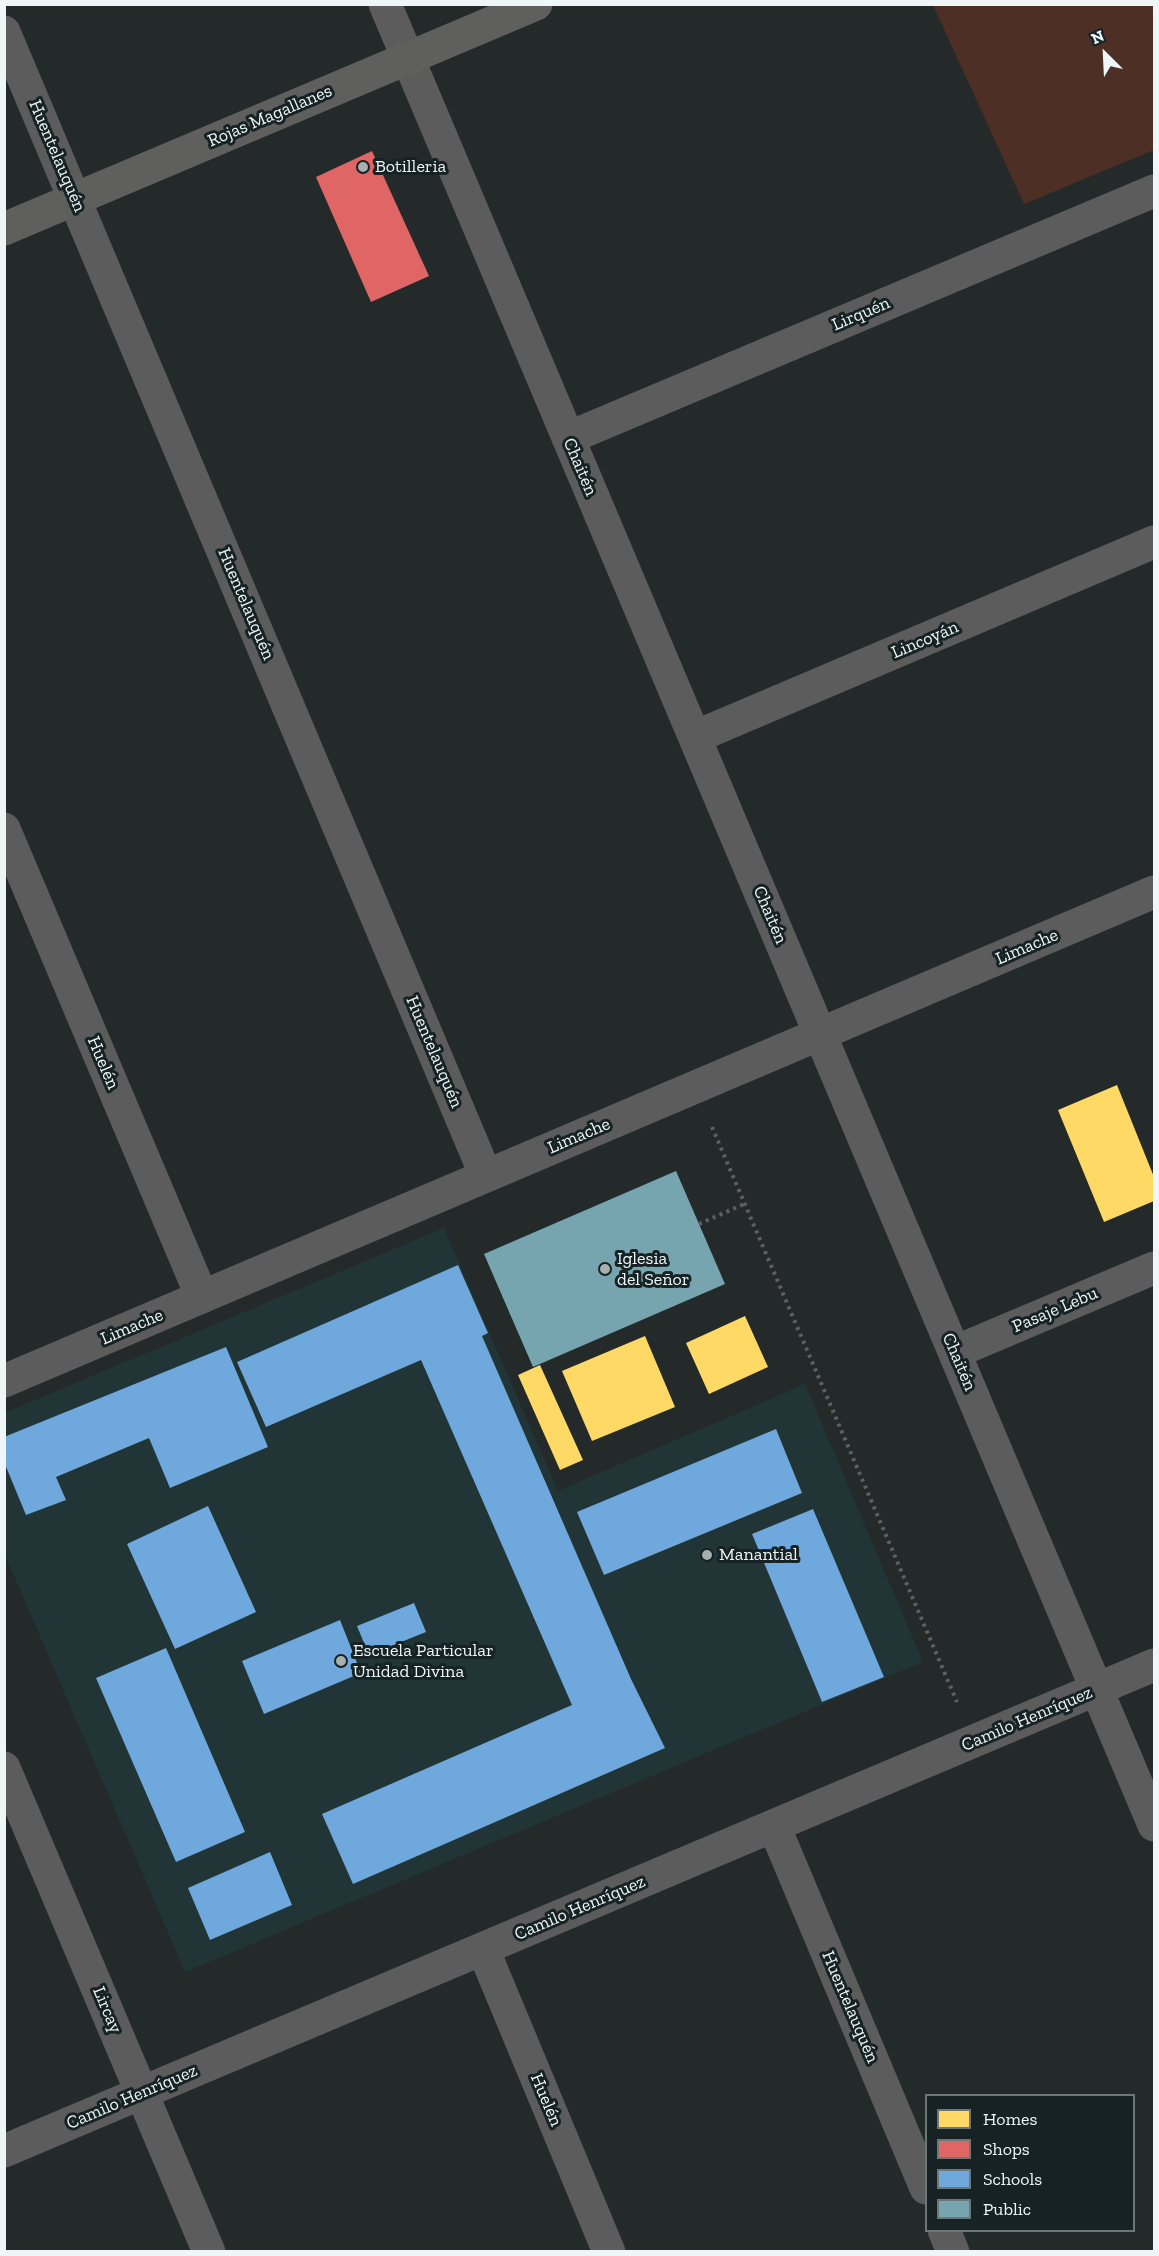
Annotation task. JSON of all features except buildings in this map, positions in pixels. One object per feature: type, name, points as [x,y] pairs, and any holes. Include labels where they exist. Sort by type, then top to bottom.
[{"type":"main road","name":"Rojas Magallanes","points":[[4,229],[536,4]]},
{"type":"street","name":"Chaitén","points":[[385,4],[1155,1825]]},
{"type":"street","name":"Huentelauquén","points":[[4,32],[486,1176]]},
{"type":"street","name":"Lirquén","points":[[568,438],[1155,191]]},
{"type":"street","name":"Lincoyán","points":[[695,737],[1155,542]]},
{"type":"street","name":"Huelén","points":[[4,829],[202,1297]]},
{"type":"street","name":"Limache","points":[[4,1381],[1155,892]]},
{"type":"street","name":"Pasaje Lebu","points":[[955,1352],[1155,1268]]},
{"type":"street","name":"Camilo Henríquez","points":[[4,2151],[1155,1665]]},
{"type":"street","name":"Lircay","points":[[4,1768],[208,2252]]},
{"type":"street","name":"Huentelauquén","points":[[774,1826],[925,2183]]},
{"type":"street","name":"Huelén","points":[[483,1949],[609,2252]]},
{"type":"street","points":[[945,2232],[953,2252]]},
{"type":"path","points":[[695,1088],[974,1742]]},
{"type":"path","points":[[699,1224],[744,1204]]},
{"type":"shaded area","points":[[933,5],[1154,5],[1154,150],[1024,204]]},
{"type":"shaded area","name":"Escuela Particular Unidad Divina","points":[[444,1228],[558,1491],[805,1384],[923,1662],[185,1972],[5,1555],[4,1413]],"holes":[[[801,1493],[604,1575],[577,1513]],[[813,1509],[883,1677],[822,1702],[752,1534]]]},
{"type":"place","name":"Botilleria","points":[[363,167]]},
{"type":"place","name":"Iglesia del Señor","points":[[605,1269]]},
{"type":"place","name":"Manantial","points":[[707,1555]]},
{"type":"place","name":"Escuela Particular Unidad Divina","points":[[341,1661]]}]
